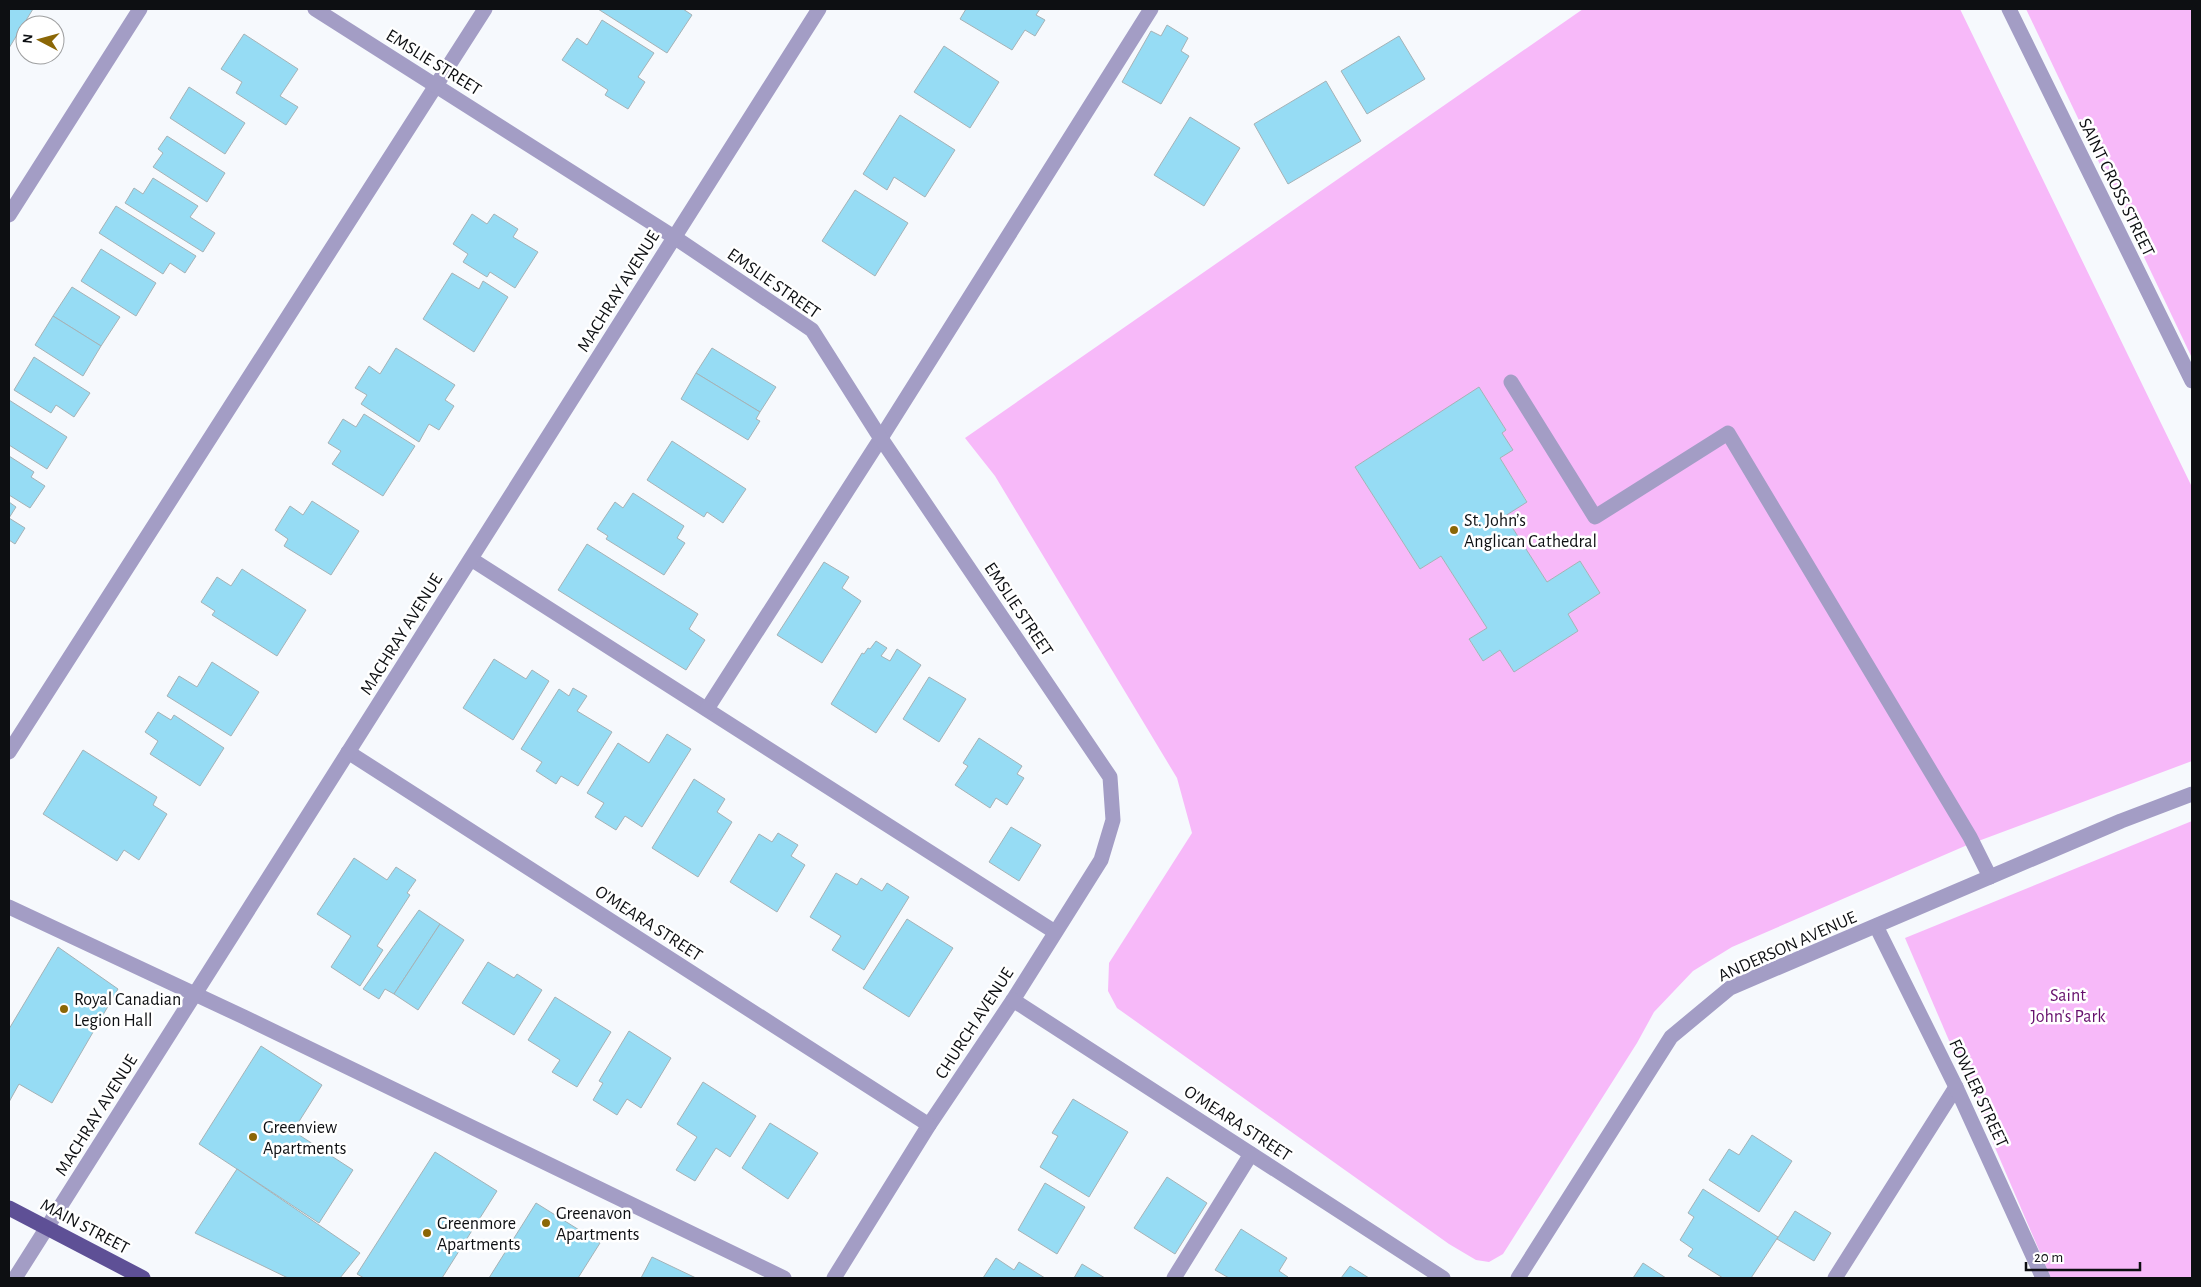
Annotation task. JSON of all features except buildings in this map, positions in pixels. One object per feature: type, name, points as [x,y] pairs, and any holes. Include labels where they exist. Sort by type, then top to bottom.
[{"type":"main road","name":"MAIN STREET","points":[[9,1208],[143,1278]]},
{"type":"street","points":[[9,215],[140,9]]},
{"type":"street","name":"EMSLIE STREET","points":[[315,9],[674,237],[812,330],[881,438],[1110,777]]},
{"type":"street","points":[[9,752],[484,9]]},
{"type":"street","name":"MACHRAY AVENUE","points":[[15,1278],[819,9]]},
{"type":"street","points":[[707,710],[1151,9]]},
{"type":"street","name":"SAINT CROSS STREET","points":[[2009,9],[2192,381]]},
{"type":"street","points":[[1511,382],[1596,517],[1728,433],[1970,837],[1990,878]]},
{"type":"street","points":[[471,559],[1055,932]]},
{"type":"street","name":"O'MEARA STREET","points":[[348,752],[928,1125]]},
{"type":"street","name":"CHURCH AVENUE","points":[[834,1278],[928,1125],[1013,1000],[1101,860],[1113,820],[1110,777]]},
{"type":"street","name":"ANDERSON AVENUE","points":[[1518,1278],[1671,1037],[1730,988],[2121,821],[2192,794]]},
{"type":"street","points":[[9,907],[784,1278]]},
{"type":"street","name":"FOWLER STREET","points":[[1876,926],[1956,1087],[2043,1278]]},
{"type":"street","name":"O'MEARA STREET","points":[[1013,1000],[1443,1278]]},
{"type":"street","points":[[1835,1278],[1956,1087]]},
{"type":"street","points":[[1174,1278],[1251,1154]]},
{"type":"green space","points":[[1583,9],[1960,9],[2192,487],[2192,761],[1965,846],[1732,947],[1693,971],[1654,1012],[1637,1043],[1503,1254],[1489,1262],[1476,1260],[1449,1244],[1117,1008],[1108,991],[1109,963],[1192,833],[1177,778],[995,476],[965,438]],"holes":[[[1479,388],[1506,430],[1502,433],[1512,450],[1500,458],[1527,501],[1505,516],[1547,582],[1580,561],[1600,593],[1568,614],[1578,631],[1514,671],[1500,650],[1483,661],[1469,640],[1487,628],[1441,556],[1420,569],[1355,467]]]},
{"type":"green space","points":[[2026,9],[2192,9],[2192,358]]},
{"type":"green space","name":"Saint John's Park","points":[[2192,821],[2192,1278],[2051,1278],[1905,938]]},
{"type":"place","name":"St. John’s Anglican Cathedral","points":[[1454,530]]},
{"type":"place","name":"Royal Canadian Legion Hall","points":[[64,1009]]},
{"type":"place","name":"Greenview Apartments","points":[[253,1137]]},
{"type":"place","name":"Greenavon Apartments","points":[[546,1223]]},
{"type":"place","name":"Greenmore Apartments","points":[[427,1233]]}]
